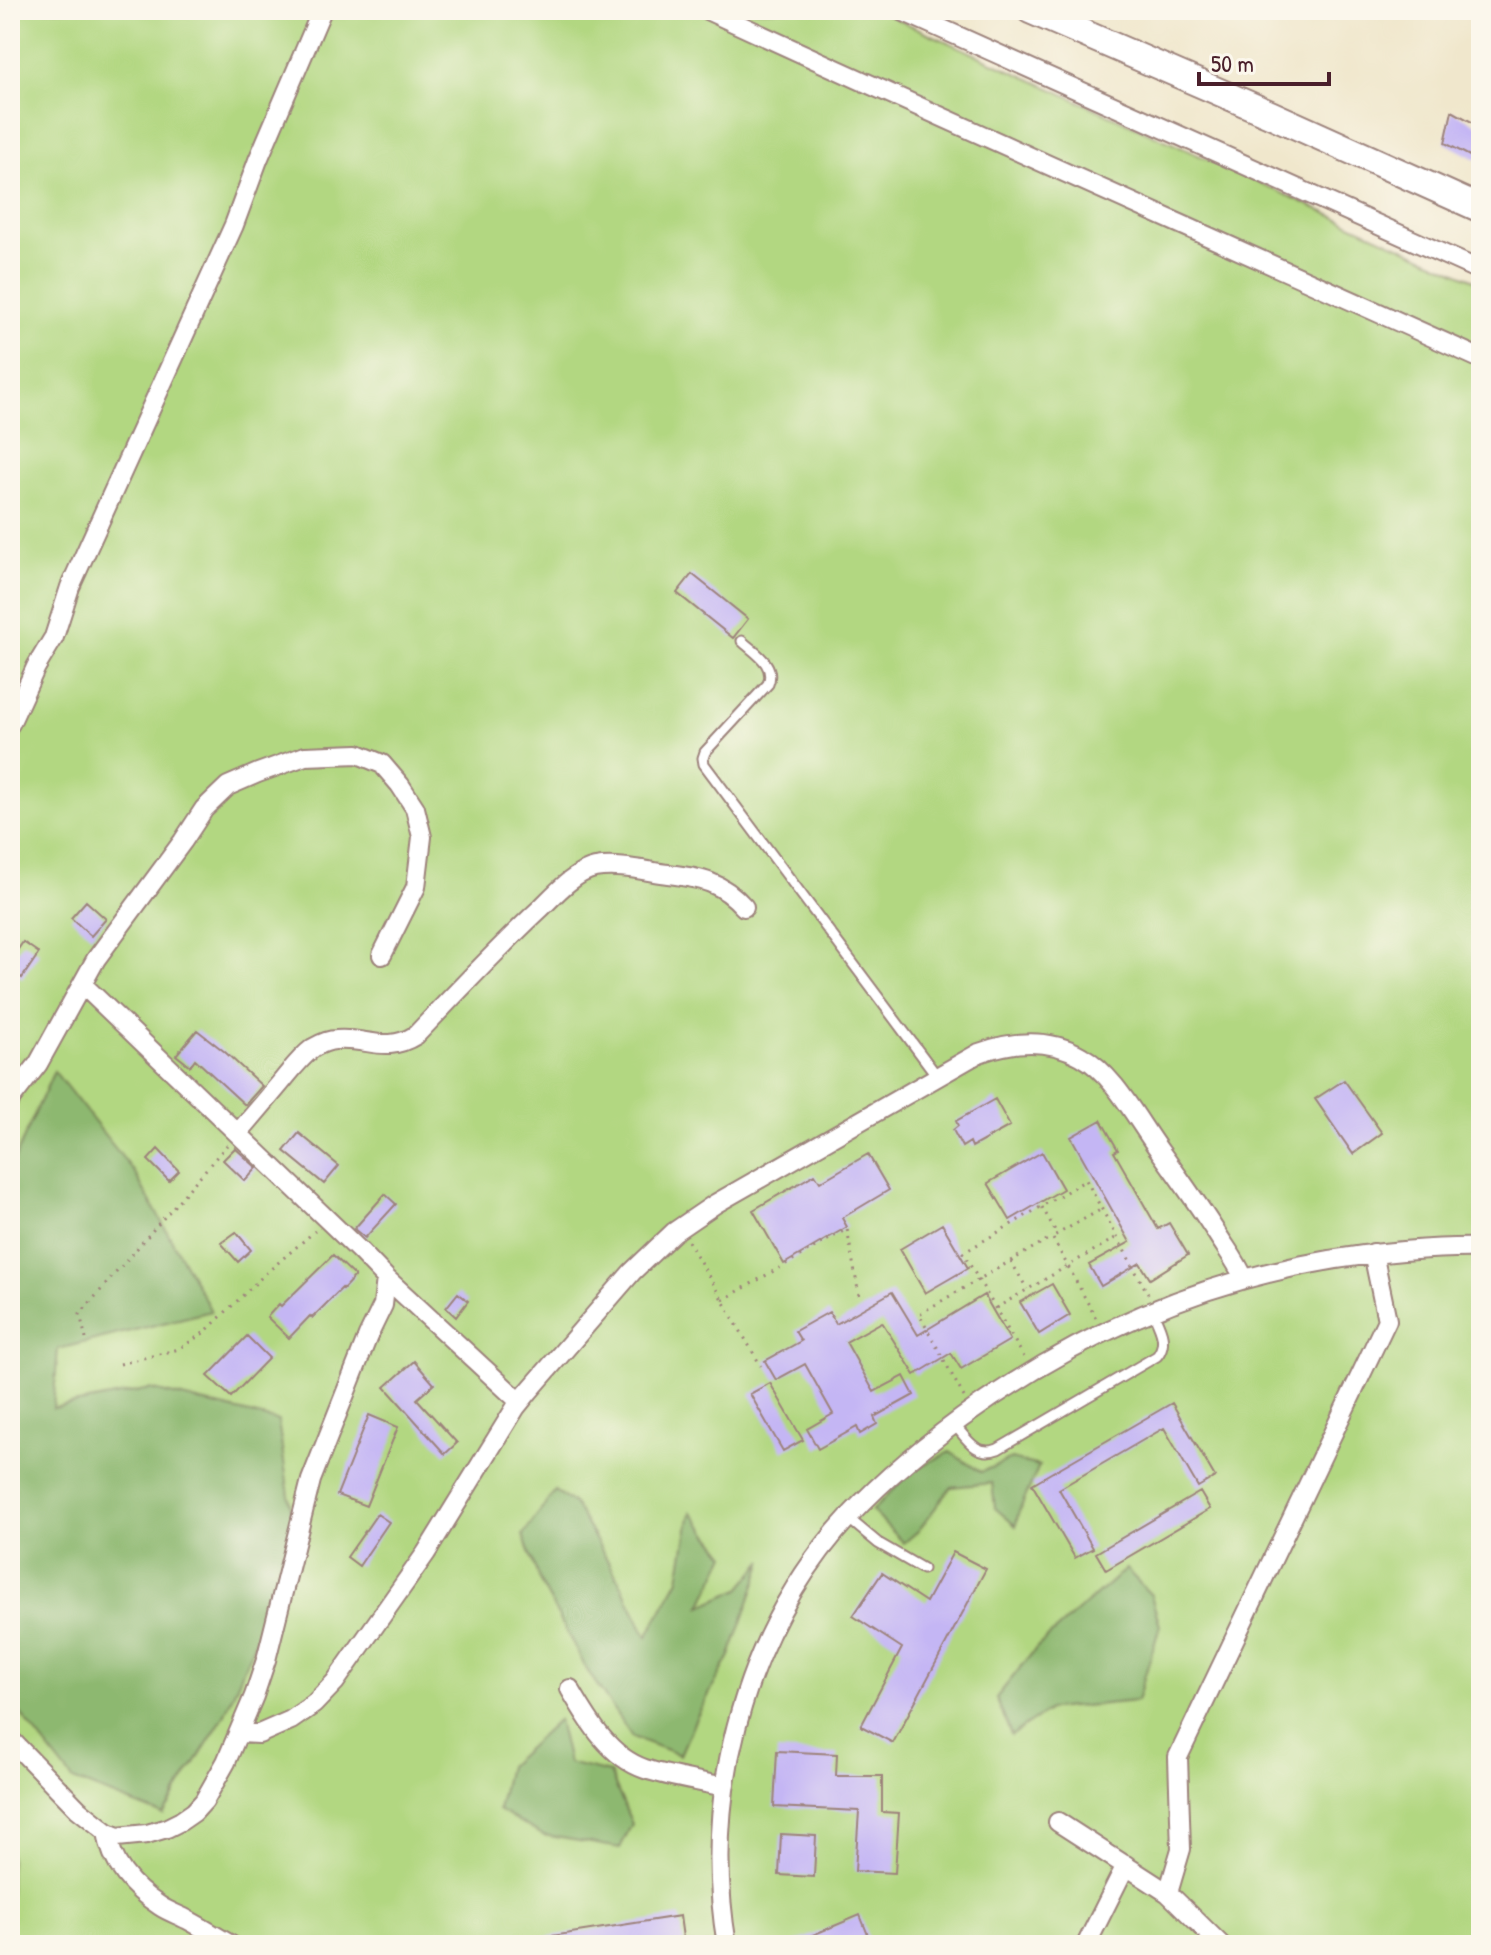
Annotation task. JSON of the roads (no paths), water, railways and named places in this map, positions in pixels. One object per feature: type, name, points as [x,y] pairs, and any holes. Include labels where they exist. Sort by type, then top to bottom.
[{"type":"street","points":[[10,724],[36,667],[54,637],[70,587],[234,225],[258,160],[322,10]]},
{"type":"street","points":[[707,10],[1481,359]]},
{"type":"street","points":[[900,10],[1481,271]]},
{"type":"street","points":[[1043,12],[1481,209]]},
{"type":"street","points":[[10,1100],[38,1064],[96,959],[204,809],[228,786],[305,756],[358,754],[382,764],[415,808],[422,837],[416,887],[382,955]]},
{"type":"street","points":[[238,1133],[299,1061],[320,1044],[354,1040],[380,1045],[401,1042],[416,1035],[508,938],[587,871],[616,868],[692,877],[723,888],[744,907]]},
{"type":"street","points":[[83,985],[386,1278],[520,1402]]},
{"type":"street","points":[[240,1733],[259,1734],[291,1720],[314,1704],[335,1682],[426,1553],[520,1402],[632,1272],[680,1228],[715,1204],[979,1053],[1023,1042],[1054,1046],[1081,1056],[1095,1066],[1119,1092],[1200,1208],[1244,1279]]},
{"type":"street","points":[[727,1945],[719,1854],[724,1787],[740,1714],[766,1644],[817,1556],[848,1518],[901,1466],[954,1424],[1032,1371],[1103,1332],[1154,1310],[1244,1279],[1330,1259],[1373,1253],[1481,1248]]},
{"type":"street","points":[[1168,1893],[1181,1849],[1178,1757],[1387,1320],[1373,1253]]},
{"type":"street","points":[[10,1739],[78,1809],[117,1837],[147,1834],[181,1821],[194,1812],[215,1784],[240,1733],[266,1660],[311,1480],[383,1305],[386,1278]]},
{"type":"street","points":[[570,1689],[590,1723],[616,1752],[643,1768],[724,1787]]},
{"type":"street","points":[[1058,1822],[1168,1893],[1221,1945]]},
{"type":"street","points":[[107,1832],[111,1854],[136,1886],[161,1907],[231,1945]]},
{"type":"street","points":[[1086,1945],[1126,1865]]},
{"type":"lane","points":[[742,641],[769,666],[772,675],[768,684],[705,752],[704,764],[937,1076]]},
{"type":"lane","points":[[954,1424],[976,1449],[998,1449],[1157,1356],[1163,1349],[1164,1340],[1154,1310]]},
{"type":"lane","points":[[848,1518],[878,1543],[923,1569]]}]
